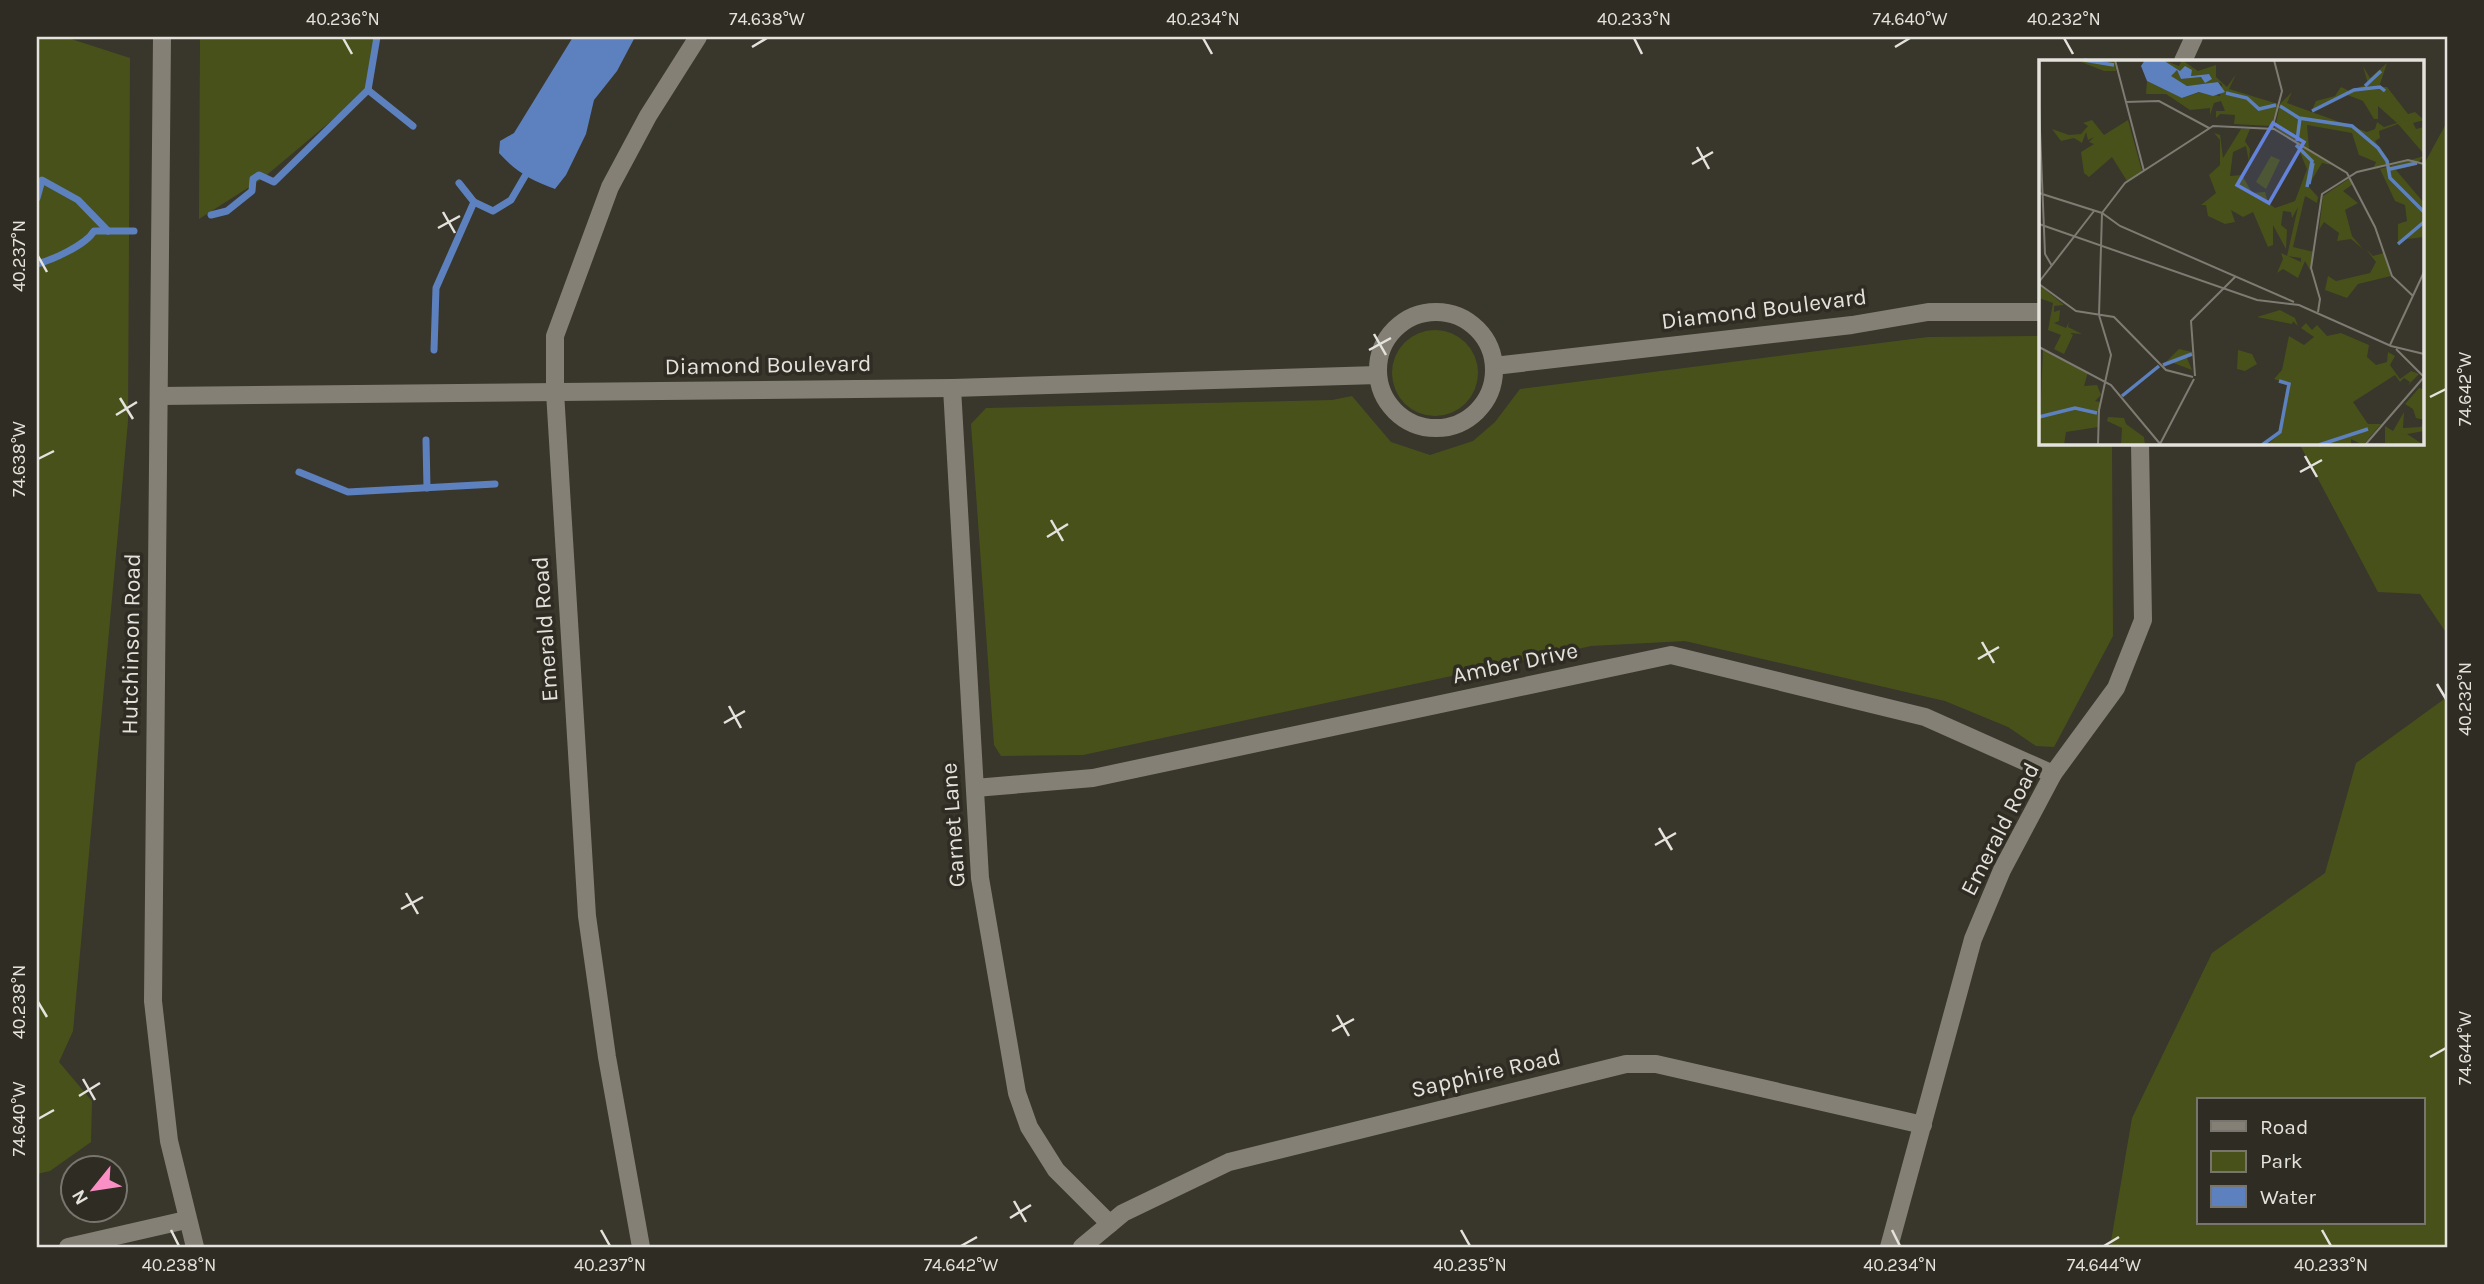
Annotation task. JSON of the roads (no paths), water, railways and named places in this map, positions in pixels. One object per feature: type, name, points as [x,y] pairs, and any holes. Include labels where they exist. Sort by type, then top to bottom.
[{"type":"street","name":"Hutchinson Road","points":[[162,37],[153,1001],[158,1071],[169,1141],[186,1220],[195,1247]]},
{"type":"street","name":"Emerald Road","points":[[641,1247],[607,1057],[587,916],[555,392],[555,336],[610,187],[648,116],[698,37]]},
{"type":"street","points":[[2183,60],[2194,37]]},
{"type":"street","points":[[1431,312],[1460,317],[1473,326],[1491,351],[1494,366],[1488,395],[1479,409],[1458,424],[1443,428],[1415,424],[1393,409],[1383,394],[1378,375],[1382,347],[1392,332],[1413,317],[1431,312]]},
{"type":"street","name":"Diamond Boulevard","points":[[1494,366],[1852,325],[1928,312],[2039,312]]},
{"type":"street","name":"Diamond Boulevard","points":[[159,396],[952,388],[1378,375]]},
{"type":"street","name":"Garnet Lane","points":[[952,388],[980,878],[1017,1093],[1029,1127],[1056,1170],[1110,1224]]},
{"type":"street","name":"Emerald Road","points":[[1889,1247],[1973,939],[2002,870],[2053,775],[2116,688],[2143,620],[2140,444]]},
{"type":"street","name":"Amber Drive","points":[[975,788],[1093,778],[1671,655],[1925,717],[2053,775]]},
{"type":"street","name":"Sapphire Road","points":[[1082,1247],[1123,1213],[1229,1162],[1265,1150],[1626,1064],[1656,1064],[1923,1125]]},
{"type":"street","points":[[68,1247],[186,1220]]},
{"type":"water","points":[[573,37],[635,37],[617,71],[594,100],[586,134],[566,175],[555,189],[531,179],[512,165],[499,153],[500,141],[514,133]]},
{"type":"waterway","points":[[211,215],[227,211],[252,191],[253,179],[259,175],[274,182],[368,90],[377,37]]},
{"type":"waterway","points":[[368,90],[413,126]]},
{"type":"waterway","points":[[459,183],[474,202],[493,211],[511,200],[525,176]]},
{"type":"waterway","points":[[37,198],[42,180],[78,200],[108,231]]},
{"type":"waterway","points":[[434,350],[436,288],[474,202]]},
{"type":"waterway","points":[[37,264],[76,247],[94,231],[134,231]]},
{"type":"waterway","points":[[426,440],[427,488]]},
{"type":"waterway","points":[[299,472],[348,492],[495,484]]}]
